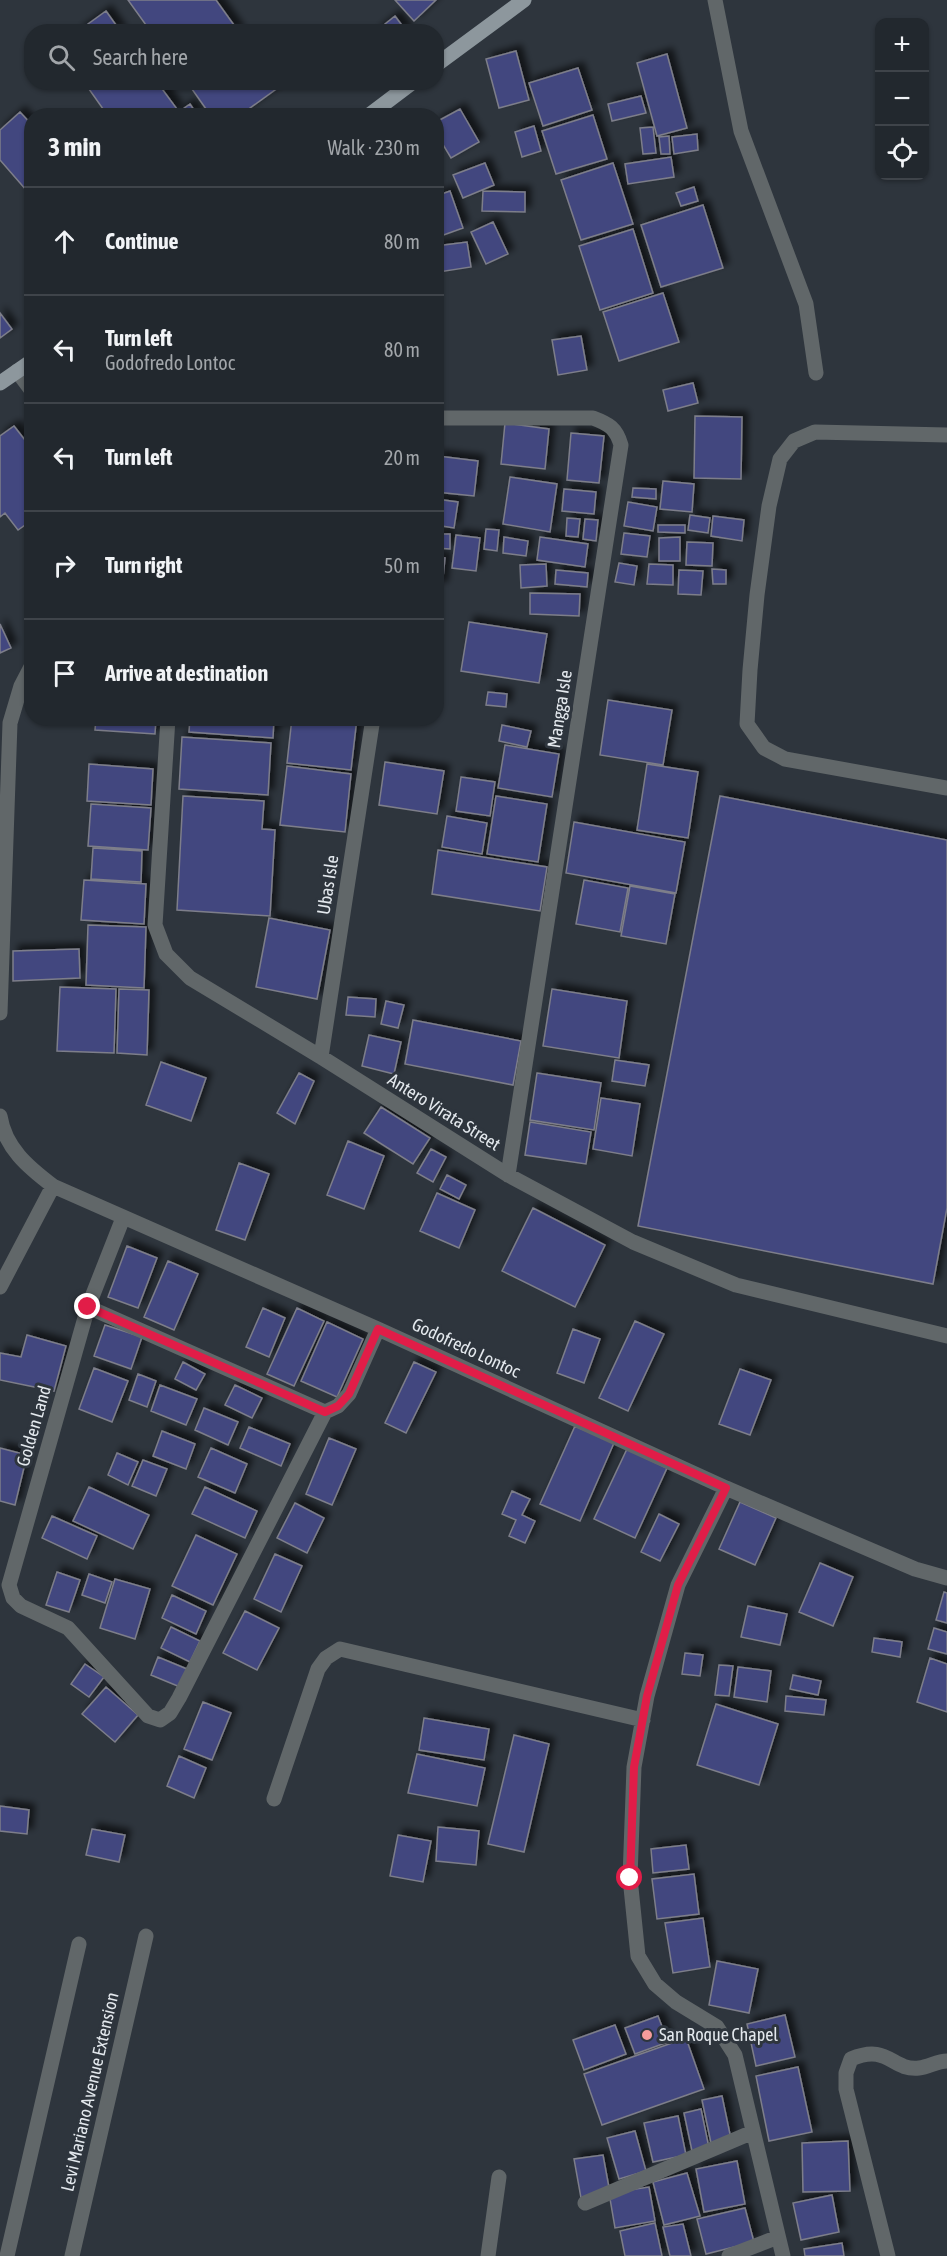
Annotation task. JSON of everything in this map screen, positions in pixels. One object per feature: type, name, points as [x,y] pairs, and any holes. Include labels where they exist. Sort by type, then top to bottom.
[{"type":"main road","points":[[444,59],[524,0]]},
{"type":"main road","points":[[379,108],[402,90]]},
{"type":"main road","points":[[0,383],[24,366]]},
{"type":"street","points":[[715,0],[741,131],[806,304],[816,373]]},
{"type":"street","points":[[17,371],[24,380]]},
{"type":"street","name":"Mangga Isle","points":[[444,418],[593,418],[608,424],[618,433],[621,445],[508,1175]]},
{"type":"street","points":[[947,435],[815,432],[794,441],[780,459],[770,506],[757,595],[747,724],[764,748],[785,759],[947,788]]},
{"type":"street","points":[[0,1013],[10,723],[24,680]]},
{"type":"street","name":"Antero Virata Street","points":[[167,726],[155,925],[166,954],[190,978],[321,1057],[508,1175],[633,1242],[736,1285],[947,1336]]},
{"type":"street","name":"Ubas Isle","points":[[321,1057],[372,726]]},
{"type":"street","name":"Godofredo Lontoc","points":[[0,1116],[12,1150],[34,1172],[53,1186],[378,1329],[726,1488],[915,1569],[947,1578]]},
{"type":"street","points":[[0,1287],[53,1186]]},
{"type":"street","name":"Golden Land","points":[[123,1218],[88,1307],[9,1585],[13,1598],[21,1606],[68,1628],[148,1716],[160,1720],[170,1713],[179,1698],[325,1412]]},
{"type":"street","points":[[88,1307],[325,1412],[338,1406],[349,1394],[378,1329]]},
{"type":"street","points":[[726,1488],[678,1585],[647,1696],[634,1767],[630,1878],[638,1956],[655,1984],[676,2002],[717,2027],[735,2055],[783,2256]]},
{"type":"street","points":[[274,1799],[318,1669],[326,1658],[340,1649],[643,1720]]},
{"type":"street","name":"Levi Mariano Avenue Extension","points":[[72,2256],[146,1936]]},
{"type":"street","points":[[7,2256],[79,1944]]},
{"type":"street","points":[[888,2256],[846,2089],[846,2073],[851,2060],[865,2054],[881,2054],[900,2064],[918,2069],[947,2061]]},
{"type":"street","points":[[585,2203],[753,2132]]},
{"type":"street","points":[[488,2256],[499,2177]]},
{"type":"street","points":[[729,2256],[778,2237]]},
{"type":"building","points":[[128,0],[216,0],[233,24],[145,24]]},
{"type":"building","points":[[395,0],[436,0],[414,21]]},
{"type":"building","points":[[106,11],[115,24],[88,24]]},
{"type":"building","points":[[395,16],[401,24],[385,24]]},
{"type":"building","points":[[516,51],[529,100],[499,108],[486,59]]},
{"type":"building","points":[[667,54],[687,128],[657,136],[637,63]]},
{"type":"building","points":[[578,68],[592,110],[543,126],[529,83]]},
{"type":"building","points":[[90,90],[163,90],[176,108],[102,108]]},
{"type":"building","points":[[193,90],[275,90],[250,108],[205,108]]},
{"type":"building","points":[[641,96],[646,113],[612,121],[608,104]]},
{"type":"building","points":[[460,109],[479,142],[451,158],[444,146],[444,118]]},
{"type":"building","points":[[20,112],[24,116],[24,188],[0,160],[0,130]]},
{"type":"building","points":[[593,115],[607,159],[556,174],[542,131]]},
{"type":"building","points":[[534,126],[541,151],[522,157],[515,132]]},
{"type":"building","points":[[653,127],[656,153],[643,154],[640,128]]},
{"type":"building","points":[[697,134],[698,150],[674,154],[672,137]]},
{"type":"building","points":[[669,136],[670,154],[661,154],[659,137]]},
{"type":"building","points":[[671,157],[674,177],[628,184],[625,164]]},
{"type":"building","points":[[485,163],[494,185],[463,198],[453,175]]},
{"type":"building","points":[[613,163],[633,224],[581,240],[561,180]]},
{"type":"building","points":[[694,187],[698,201],[681,206],[676,193]]},
{"type":"building","points":[[450,191],[463,228],[444,235],[444,193]]},
{"type":"building","points":[[483,191],[525,192],[525,212],[482,211]]},
{"type":"building","points":[[703,205],[723,268],[661,287],[641,225]]},
{"type":"building","points":[[493,222],[508,254],[486,264],[471,232]]},
{"type":"building","points":[[633,229],[653,293],[600,310],[579,246]]},
{"type":"building","points":[[467,242],[471,267],[444,271],[444,245]]},
{"type":"building","points":[[663,293],[679,342],[619,361],[603,312]]},
{"type":"building","points":[[0,313],[12,329],[0,338]]},
{"type":"building","points":[[581,336],[587,370],[558,375],[552,340]]},
{"type":"building","points":[[693,383],[698,403],[668,411],[663,390]]},
{"type":"building","points":[[695,416],[742,417],[741,479],[694,478]]},
{"type":"building","points":[[505,423],[549,429],[545,469],[501,464]]},
{"type":"building","points":[[14,426],[24,439],[24,526],[18,530],[5,513],[0,517],[0,436]]},
{"type":"building","points":[[571,433],[604,436],[599,483],[567,480]]},
{"type":"building","points":[[444,457],[478,461],[474,496],[444,493]]},
{"type":"building","points":[[510,477],[557,484],[550,532],[503,524]]},
{"type":"building","points":[[663,481],[694,484],[692,512],[660,509]]},
{"type":"building","points":[[633,488],[656,489],[656,499],[632,497]]},
{"type":"building","points":[[564,489],[596,492],[594,514],[562,511]]},
{"type":"building","points":[[444,500],[458,502],[454,528],[444,526]]},
{"type":"building","points":[[628,502],[657,507],[653,531],[624,526]]},
{"type":"building","points":[[690,515],[710,518],[708,533],[688,530]]},
{"type":"building","points":[[713,516],[744,520],[742,541],[711,536]]},
{"type":"building","points":[[567,518],[580,519],[578,537],[566,536]]},
{"type":"building","points":[[585,519],[598,520],[596,541],[583,539]]},
{"type":"building","points":[[658,525],[685,525],[685,533],[658,532]]},
{"type":"building","points":[[486,529],[499,530],[497,551],[484,549]]},
{"type":"building","points":[[624,533],[650,536],[647,557],[621,554]]},
{"type":"building","points":[[444,534],[450,534],[450,549],[444,549]]},
{"type":"building","points":[[456,535],[480,538],[476,571],[452,568]]},
{"type":"building","points":[[504,537],[528,541],[526,556],[503,553]]},
{"type":"building","points":[[540,537],[588,544],[585,567],[537,560]]},
{"type":"building","points":[[680,537],[680,561],[659,561],[659,538]]},
{"type":"building","points":[[687,542],[713,543],[712,566],[686,565]]},
{"type":"building","points":[[619,563],[637,566],[634,585],[615,582]]},
{"type":"building","points":[[546,564],[547,586],[521,588],[520,565]]},
{"type":"building","points":[[649,564],[673,565],[673,585],[647,584]]},
{"type":"building","points":[[712,569],[726,570],[726,584],[713,584]]},
{"type":"building","points":[[556,570],[588,573],[587,587],[555,584]]},
{"type":"building","points":[[679,570],[703,571],[701,595],[678,594]]},
{"type":"building","points":[[530,593],[580,594],[579,616],[530,614]]},
{"type":"building","points":[[469,622],[547,634],[539,683],[461,671]]},
{"type":"building","points":[[0,624],[11,648],[0,653]]},
{"type":"building","points":[[488,692],[507,694],[506,707],[486,705]]},
{"type":"building","points":[[608,700],[672,710],[663,765],[600,755]]},
{"type":"building","points":[[502,725],[531,731],[527,747],[499,741]]},
{"type":"building","points":[[95,726],[156,726],[155,734],[95,730]]},
{"type":"building","points":[[189,726],[274,726],[273,738],[189,732]]},
{"type":"building","points":[[291,726],[356,726],[351,770],[287,763]]},
{"type":"building","points":[[182,737],[271,743],[268,795],[179,789]]},
{"type":"building","points":[[505,745],[559,754],[552,797],[498,788]]},
{"type":"building","points":[[385,762],[444,771],[437,814],[379,805]]},
{"type":"building","points":[[89,764],[153,769],[151,805],[87,801]]},
{"type":"building","points":[[647,764],[698,772],[688,838],[637,830]]},
{"type":"building","points":[[287,766],[351,774],[345,832],[280,825]]},
{"type":"building","points":[[461,777],[495,782],[490,816],[456,811]]},
{"type":"building","points":[[183,796],[264,801],[262,829],[275,830],[270,916],[177,910]]},
{"type":"building","points":[[496,796],[547,804],[538,862],[487,854]]},
{"type":"building","points":[[720,796],[947,840],[947,1208],[933,1284],[638,1226]]},
{"type":"building","points":[[91,804],[151,808],[148,850],[88,846]]},
{"type":"building","points":[[447,816],[487,823],[482,854],[442,847]]},
{"type":"building","points":[[574,822],[685,842],[676,893],[566,873]]},
{"type":"building","points":[[93,848],[142,851],[141,882],[91,879]]},
{"type":"building","points":[[438,850],[547,867],[540,911],[432,894]]},
{"type":"building","points":[[84,880],[146,884],[144,924],[81,920]]},
{"type":"building","points":[[584,880],[628,888],[620,932],[576,924]]},
{"type":"building","points":[[630,886],[675,894],[666,944],[621,936]]},
{"type":"building","points":[[269,918],[330,930],[317,999],[256,987]]},
{"type":"building","points":[[88,925],[146,927],[144,988],[86,985]]},
{"type":"building","points":[[79,949],[80,978],[13,981],[13,951]]},
{"type":"building","points":[[60,987],[116,989],[114,1053],[57,1051]]},
{"type":"building","points":[[119,989],[149,990],[147,1055],[117,1053]]},
{"type":"building","points":[[552,989],[627,1001],[619,1058],[543,1046]]},
{"type":"building","points":[[348,997],[376,999],[375,1017],[346,1015]]},
{"type":"building","points":[[386,1001],[404,1005],[398,1028],[381,1024]]},
{"type":"building","points":[[413,1020],[521,1041],[513,1085],[405,1064]]},
{"type":"building","points":[[369,1035],[401,1042],[394,1074],[362,1066]]},
{"type":"building","points":[[615,1060],[649,1065],[645,1086],[612,1081]]},
{"type":"building","points":[[161,1062],[206,1078],[191,1121],[146,1105]]},
{"type":"building","points":[[299,1073],[314,1081],[295,1124],[277,1113]]},
{"type":"building","points":[[537,1073],[601,1083],[594,1130],[530,1120]]},
{"type":"building","points":[[601,1098],[640,1104],[632,1156],[593,1149]]},
{"type":"building","points":[[381,1107],[430,1138],[413,1164],[364,1133]]},
{"type":"building","points":[[530,1122],[591,1132],[586,1164],[525,1155]]},
{"type":"building","points":[[348,1141],[384,1156],[364,1209],[327,1195]]},
{"type":"building","points":[[431,1149],[446,1157],[433,1182],[417,1173]]},
{"type":"building","points":[[239,1163],[269,1174],[245,1240],[216,1230]]},
{"type":"building","points":[[447,1175],[466,1185],[459,1199],[440,1189]]},
{"type":"building","points":[[437,1193],[475,1210],[459,1248],[420,1231]]},
{"type":"building","points":[[533,1208],[605,1245],[575,1307],[502,1271]]},
{"type":"building","points":[[127,1246],[157,1258],[138,1308],[108,1297]]},
{"type":"building","points":[[168,1261],[198,1274],[174,1330],[144,1317]]},
{"type":"building","points":[[263,1308],[285,1318],[269,1357],[246,1347]]},
{"type":"building","points":[[297,1308],[324,1321],[294,1386],[267,1374]]},
{"type":"building","points":[[635,1321],[664,1334],[628,1411],[599,1398]]},
{"type":"building","points":[[327,1322],[363,1339],[337,1397],[301,1381]]},
{"type":"building","points":[[105,1325],[142,1337],[131,1369],[94,1356]]},
{"type":"building","points":[[573,1329],[600,1339],[584,1383],[557,1373]]},
{"type":"building","points":[[27,1335],[66,1346],[54,1391],[0,1380],[0,1353],[21,1357]]},
{"type":"building","points":[[183,1362],[205,1374],[196,1390],[175,1379]]},
{"type":"building","points":[[414,1362],[436,1372],[406,1433],[385,1423]]},
{"type":"building","points":[[94,1368],[128,1381],[112,1422],[79,1409]]},
{"type":"building","points":[[740,1369],[771,1380],[750,1435],[719,1424]]},
{"type":"building","points":[[138,1374],[156,1381],[147,1407],[129,1400]]},
{"type":"building","points":[[160,1385],[197,1399],[186,1425],[151,1411]]},
{"type":"building","points":[[235,1385],[262,1398],[252,1418],[225,1405]]},
{"type":"building","points":[[204,1408],[238,1422],[228,1445],[195,1430]]},
{"type":"building","points":[[575,1426],[614,1443],[580,1521],[540,1504]]},
{"type":"building","points":[[249,1427],[290,1444],[281,1466],[240,1448]]},
{"type":"building","points":[[162,1431],[195,1444],[186,1469],[153,1456]]},
{"type":"building","points":[[329,1438],[356,1449],[332,1505],[306,1494]]},
{"type":"building","points":[[0,1448],[27,1455],[15,1505],[0,1501]]},
{"type":"building","points":[[211,1448],[247,1464],[235,1493],[198,1477]]},
{"type":"building","points":[[627,1449],[667,1468],[635,1538],[594,1519]]},
{"type":"building","points":[[117,1453],[138,1462],[128,1485],[108,1475]]},
{"type":"building","points":[[143,1460],[167,1469],[156,1496],[132,1486]]},
{"type":"building","points":[[89,1487],[149,1515],[133,1549],[73,1521]]},
{"type":"building","points":[[205,1487],[257,1511],[245,1538],[192,1514]]},
{"type":"building","points":[[512,1491],[530,1499],[522,1515],[535,1521],[525,1543],[509,1536],[516,1520],[502,1514]]},
{"type":"building","points":[[740,1502],[776,1518],[755,1565],[719,1549]]},
{"type":"building","points":[[295,1503],[324,1518],[307,1553],[277,1538]]},
{"type":"building","points":[[659,1514],[679,1524],[660,1561],[641,1552]]},
{"type":"building","points":[[52,1516],[97,1536],[87,1559],[42,1538]]},
{"type":"building","points":[[196,1535],[237,1554],[213,1605],[172,1586]]},
{"type":"building","points":[[275,1554],[302,1566],[281,1612],[254,1599]]},
{"type":"building","points":[[820,1563],[853,1577],[833,1626],[799,1612]]},
{"type":"building","points":[[57,1572],[80,1580],[69,1612],[46,1605]]},
{"type":"building","points":[[89,1574],[112,1582],[105,1603],[82,1595]]},
{"type":"building","points":[[115,1579],[150,1589],[135,1639],[100,1628]]},
{"type":"building","points":[[944,1592],[947,1593],[947,1623],[936,1620]]},
{"type":"building","points":[[172,1595],[206,1611],[196,1634],[162,1618]]},
{"type":"building","points":[[748,1606],[787,1614],[780,1645],[741,1637]]},
{"type":"building","points":[[245,1611],[279,1628],[257,1670],[223,1653]]},
{"type":"building","points":[[171,1627],[200,1641],[190,1662],[161,1648]]},
{"type":"building","points":[[934,1628],[947,1632],[947,1654],[928,1649]]},
{"type":"building","points":[[874,1638],[902,1642],[900,1657],[872,1652]]},
{"type":"building","points":[[685,1653],[703,1655],[700,1676],[682,1674]]},
{"type":"building","points":[[158,1657],[187,1669],[180,1687],[151,1675]]},
{"type":"building","points":[[930,1658],[947,1664],[947,1712],[917,1702]]},
{"type":"building","points":[[85,1664],[104,1677],[89,1697],[71,1684]]},
{"type":"building","points":[[719,1665],[733,1666],[729,1696],[715,1695]]},
{"type":"building","points":[[738,1667],[771,1671],[767,1702],[734,1697]]},
{"type":"building","points":[[793,1675],[821,1681],[818,1695],[790,1689]]},
{"type":"building","points":[[106,1687],[138,1715],[115,1742],[82,1714]]},
{"type":"building","points":[[786,1696],[826,1700],[824,1715],[785,1711]]},
{"type":"building","points":[[203,1702],[231,1713],[212,1760],[184,1749]]},
{"type":"building","points":[[716,1704],[778,1724],[759,1785],[697,1765]]},
{"type":"building","points":[[424,1718],[489,1729],[484,1760],[419,1750]]},
{"type":"building","points":[[514,1735],[549,1744],[524,1852],[488,1844]]},
{"type":"building","points":[[417,1754],[485,1768],[477,1806],[408,1793]]},
{"type":"building","points":[[179,1756],[206,1768],[194,1798],[167,1786]]},
{"type":"building","points":[[0,1806],[29,1810],[27,1834],[0,1831]]},
{"type":"building","points":[[438,1827],[479,1831],[476,1865],[436,1861]]},
{"type":"building","points":[[92,1829],[125,1835],[119,1862],[86,1855]]},
{"type":"building","points":[[398,1835],[431,1841],[423,1882],[390,1876]]},
{"type":"building","points":[[686,1845],[689,1869],[653,1873],[651,1849]]},
{"type":"building","points":[[694,1874],[699,1914],[657,1919],[652,1879]]},
{"type":"building","points":[[703,1918],[710,1967],[673,1973],[665,1923]]},
{"type":"building","points":[[717,1961],[758,1969],[749,2013],[709,2005]]},
{"type":"building","points":[[785,2015],[795,2057],[756,2066],[747,2024]]},
{"type":"building","name":"San Roque Chapel","points":[[658,2016],[668,2042],[635,2054],[625,2028]]},
{"type":"building","points":[[615,2025],[626,2054],[584,2070],[573,2040]]},
{"type":"building","points":[[686,2038],[704,2089],[602,2125],[584,2074]]},
{"type":"building","points":[[798,2067],[812,2132],[769,2141],[756,2076]]},
{"type":"building","points":[[722,2096],[731,2139],[711,2143],[702,2100]]},
{"type":"building","points":[[701,2109],[709,2148],[692,2151],[684,2113]]},
{"type":"building","points":[[678,2116],[686,2155],[653,2162],[644,2123]]},
{"type":"building","points":[[635,2131],[646,2171],[619,2179],[607,2138]]},
{"type":"building","points":[[848,2141],[850,2191],[803,2192],[802,2143]]},
{"type":"building","points":[[603,2155],[610,2193],[581,2198],[574,2159]]},
{"type":"building","points":[[737,2161],[745,2204],[704,2212],[696,2169]]},
{"type":"building","points":[[687,2173],[700,2216],[664,2225],[653,2182]]},
{"type":"building","points":[[649,2187],[655,2221],[615,2228],[609,2193]]},
{"type":"building","points":[[832,2195],[839,2232],[801,2240],[793,2203]]},
{"type":"building","points":[[745,2208],[754,2242],[706,2254],[697,2219]]},
{"type":"building","points":[[655,2223],[662,2256],[625,2256],[620,2231]]},
{"type":"building","points":[[683,2224],[691,2256],[670,2256],[663,2227]]},
{"type":"building","points":[[842,2243],[844,2256],[805,2256],[804,2249]]},
{"type":"place","name":"San Roque Chapel","points":[[647,2035]]},
{"type":"route","points":[[88,1307],[325,1412],[338,1406],[349,1394],[378,1329],[726,1488],[678,1585],[647,1696],[634,1767],[630,1878]]}]
